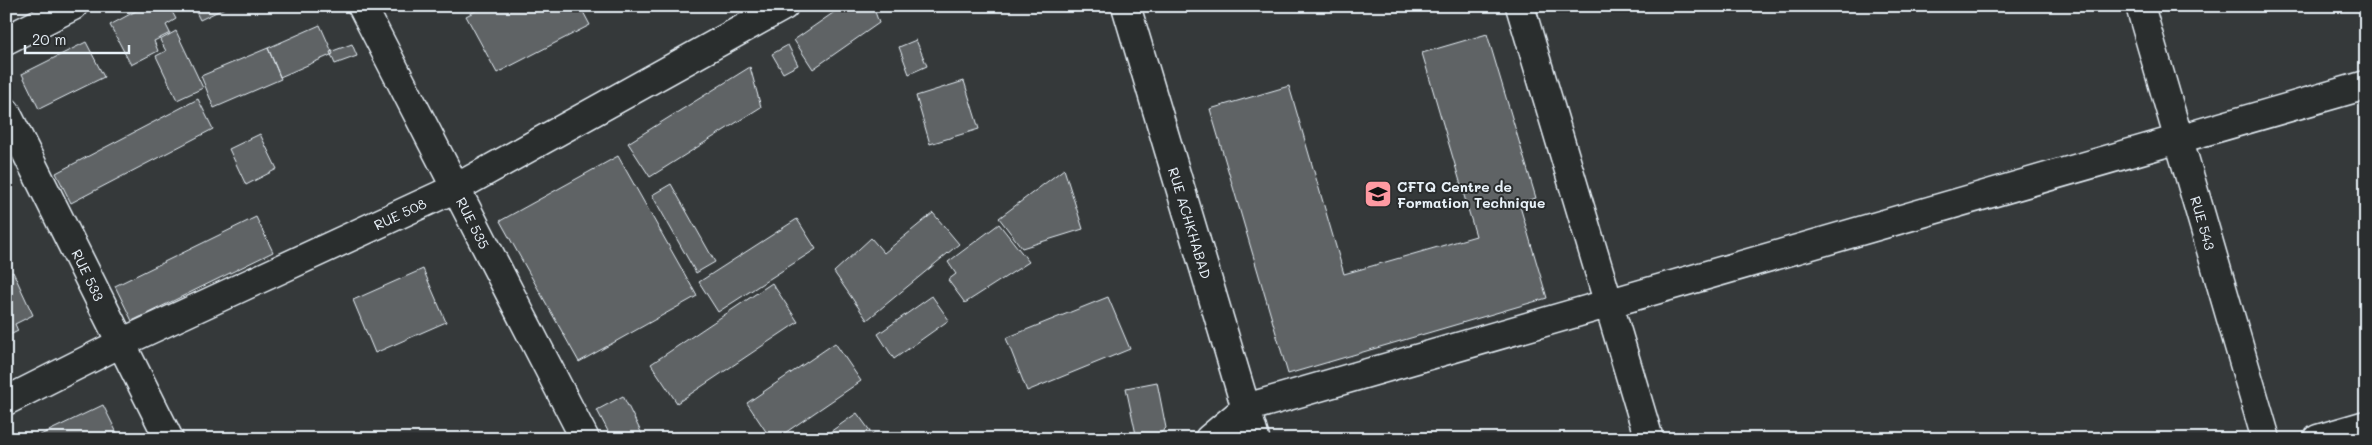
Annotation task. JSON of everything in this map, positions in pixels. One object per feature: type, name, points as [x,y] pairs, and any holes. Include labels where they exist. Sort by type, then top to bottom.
[{"type":"street","points":[[6,40],[73,6]]},
{"type":"street","name":"RUE 535","points":[[362,6],[585,439]]},
{"type":"street","name":"RUE 508","points":[[6,401],[121,344],[456,188],[784,6]]},
{"type":"street","name":"RUE ACHKHABAD","points":[[1126,6],[1255,439]]},
{"type":"street","name":"RUE 543","points":[[2140,6],[2266,439]]},
{"type":"street","points":[[1524,7],[1608,304],[1649,439]]},
{"type":"street","points":[[1209,439],[1246,408],[2366,85]]},
{"type":"street","name":"RUE 533","points":[[6,112],[169,439]]},
{"type":"street","points":[[2318,439],[2366,425]]},
{"type":"building","points":[[145,6],[169,6],[176,19],[166,25],[170,33],[154,41],[158,51],[131,65],[110,25]]},
{"type":"building","points":[[193,6],[229,6],[200,20]]},
{"type":"building","points":[[485,6],[580,6],[590,25],[497,73],[466,16]]},
{"type":"building","points":[[843,6],[873,6],[879,23],[813,69],[794,40]]},
{"type":"building","points":[[320,25],[333,54],[280,77],[268,48]]},
{"type":"building","points":[[176,31],[203,88],[177,100],[156,56],[166,51],[160,40]]},
{"type":"building","points":[[1487,34],[1536,198],[1519,203],[1547,298],[1288,374],[1210,109],[1289,86],[1344,274],[1476,236],[1422,53]]},
{"type":"building","points":[[916,40],[927,66],[909,74],[899,47]]},
{"type":"building","points":[[86,42],[104,77],[39,109],[22,74]]},
{"type":"building","points":[[352,44],[357,56],[335,64],[330,52]]},
{"type":"building","points":[[788,45],[798,65],[783,73],[772,54]]},
{"type":"building","points":[[268,48],[281,79],[214,108],[201,76]]},
{"type":"building","points":[[750,67],[761,107],[650,177],[628,143]]},
{"type":"building","points":[[964,81],[979,129],[930,144],[916,96]]},
{"type":"building","points":[[198,99],[213,129],[71,203],[56,173]]},
{"type":"building","points":[[260,134],[277,169],[246,185],[229,149]]},
{"type":"building","points":[[618,156],[697,296],[579,362],[500,221]]},
{"type":"building","points":[[1064,169],[1083,229],[1022,248],[999,218]]},
{"type":"building","points":[[671,184],[715,262],[696,273],[652,195]]},
{"type":"building","points":[[933,213],[959,244],[867,320],[834,272],[871,238],[884,253]]},
{"type":"building","points":[[256,217],[273,252],[132,321],[115,286]]},
{"type":"building","points":[[797,219],[816,249],[718,312],[699,282]]},
{"type":"building","points":[[999,224],[1029,262],[965,303],[948,280],[956,274],[948,262]]},
{"type":"building","points":[[423,269],[446,322],[375,353],[353,300]]},
{"type":"building","points":[[13,272],[33,315],[15,324],[18,331],[6,337],[6,275]]},
{"type":"building","points":[[772,283],[798,322],[677,403],[651,364]]},
{"type":"building","points":[[932,296],[949,320],[894,359],[878,334]]},
{"type":"building","points":[[1108,297],[1130,349],[1027,391],[1006,338]]},
{"type":"building","points":[[835,343],[861,381],[776,439],[771,439],[747,403]]},
{"type":"building","points":[[1157,382],[1166,428],[1154,439],[1137,439],[1126,388]]},
{"type":"building","points":[[623,396],[643,436],[638,439],[612,439],[597,410]]},
{"type":"building","points":[[103,405],[120,439],[32,439]]},
{"type":"building","points":[[857,413],[876,439],[820,439]]},
{"type":"place","name":"CFTQ Centre de Formation Technique","points":[[1378,194]]}]
